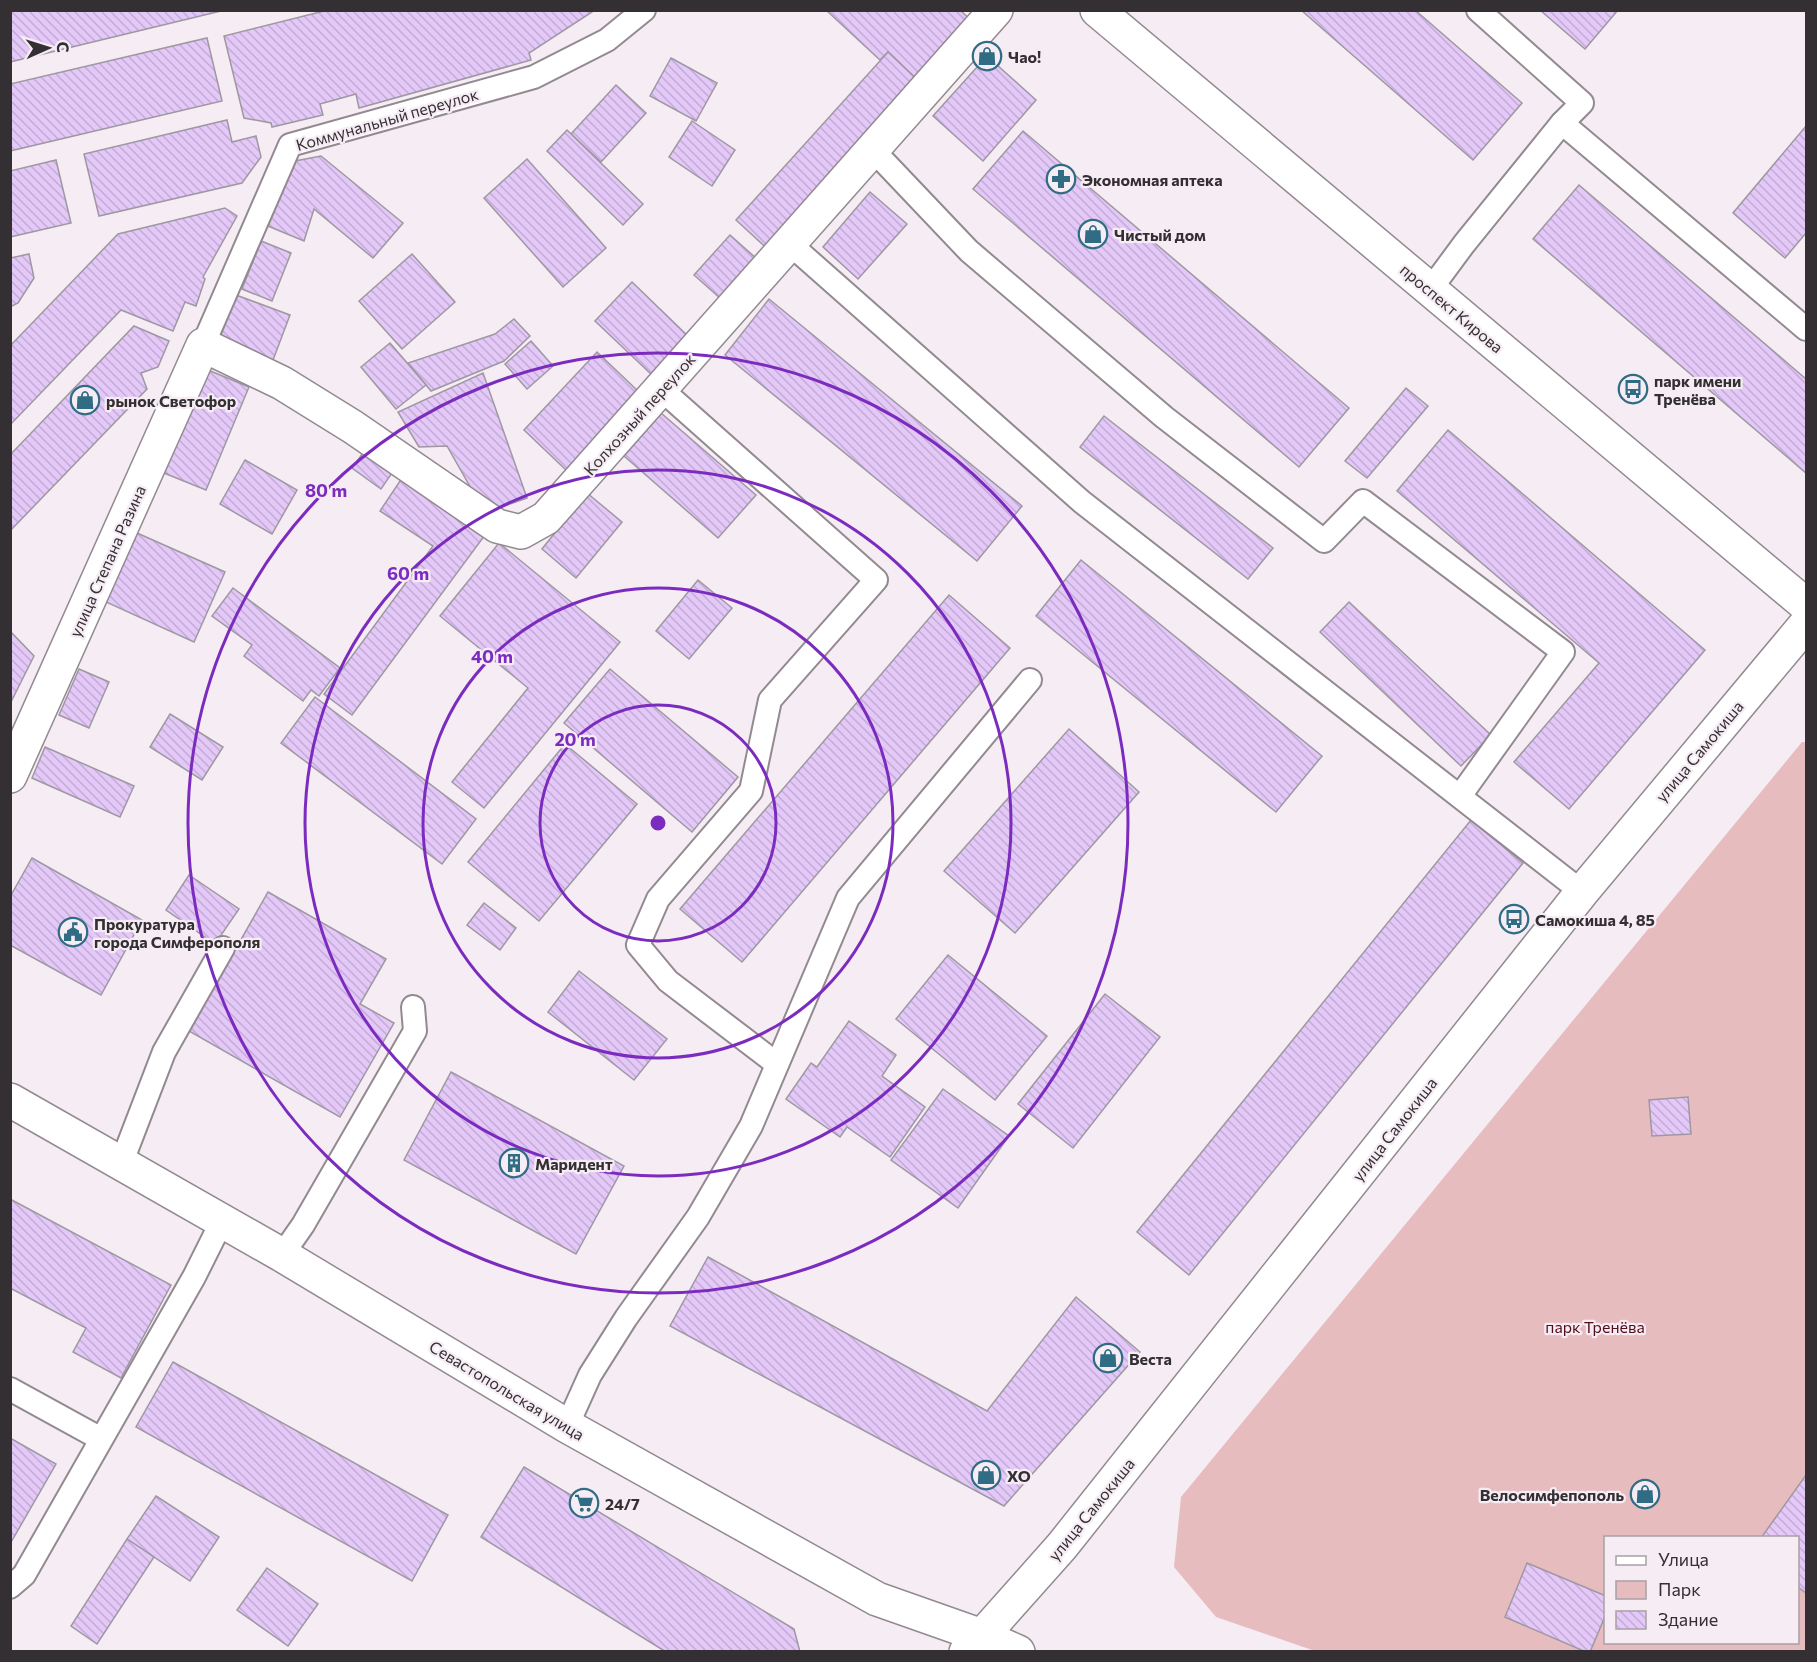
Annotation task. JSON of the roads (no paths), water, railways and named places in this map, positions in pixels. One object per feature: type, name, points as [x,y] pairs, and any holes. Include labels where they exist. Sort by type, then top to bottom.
[{"type":"main road","name":"Колхозный переулок","points":[[202,345],[282,383],[353,427],[497,526],[521,532],[546,518],[996,10]]},
{"type":"main road","name":"проспект Кирова","points":[[1097,10],[1806,605]]},
{"type":"main road","name":"улица Степана Разина","points":[[10,776],[202,345]]},
{"type":"main road","name":"улица Самокиша","points":[[974,1644],[1062,1546],[1582,892],[1806,624]]},
{"type":"main road","name":"Севастопольская улица","points":[[10,1100],[282,1255],[567,1426],[877,1599],[974,1644],[1018,1652]]},
{"type":"lane","name":"Коммунальный переулок","points":[[202,345],[290,145],[534,77],[607,40],[644,10]]},
{"type":"lane","points":[[1430,290],[1464,244],[1562,123],[1582,103],[1478,10]]},
{"type":"lane","points":[[1562,123],[1806,329]]},
{"type":"lane","points":[[873,150],[969,251],[1164,417],[1324,540],[1363,501],[1563,652],[1460,796]]},
{"type":"lane","points":[[790,244],[1082,502],[1582,892]]},
{"type":"lane","points":[[661,389],[876,580],[770,700],[751,791],[658,899],[638,945],[668,981],[777,1064]]},
{"type":"lane","points":[[567,1426],[590,1375],[626,1318],[698,1217],[751,1126],[848,898],[1030,680]]},
{"type":"lane","points":[[121,1164],[164,1052],[223,948]]},
{"type":"lane","points":[[282,1255],[303,1225],[415,1031],[412,1007]]},
{"type":"lane","points":[[10,1587],[24,1575],[194,1277],[222,1221]]},
{"type":"lane","points":[[10,1389],[101,1439]]},
{"type":"place","name":"Чао!","points":[[987,56]]},
{"type":"place","name":"Экономная аптека","points":[[1061,179]]},
{"type":"place","name":"Чистый дом","points":[[1093,234]]},
{"type":"place","name":"парк имени Тренёва","points":[[1633,389]]},
{"type":"place","name":"рынок Светофор","points":[[85,400]]},
{"type":"place","name":"Самокиша 4, 85","points":[[1514,919]]},
{"type":"place","name":"Прокуратура города Симферополя","points":[[73,932]]},
{"type":"place","name":"Маридент","points":[[514,1163]]},
{"type":"place","name":"Веста","points":[[1108,1358]]},
{"type":"place","name":"ХО","points":[[986,1475]]},
{"type":"place","name":"Велосимфепополь","points":[[1645,1494]]},
{"type":"place","name":"24/7","points":[[584,1503]]},
{"type":"park label","name":"парк Тренёва","points":[[1595,1326]]}]
